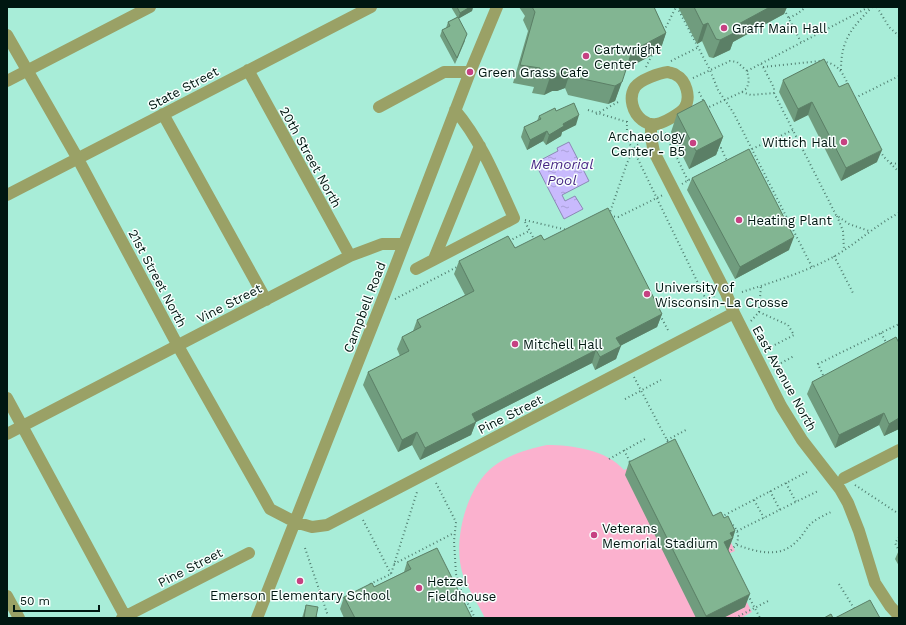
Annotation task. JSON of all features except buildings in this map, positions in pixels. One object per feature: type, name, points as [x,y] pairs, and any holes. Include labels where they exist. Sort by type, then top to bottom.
[{"type":"street","points":[[7,80],[150,7]]},
{"type":"street","name":"State Street","points":[[7,195],[248,70],[353,11],[371,7]]},
{"type":"street","name":"Campbell Road","points":[[257,618],[455,110],[497,7]]},
{"type":"street","name":"21st Street North","points":[[7,35],[78,159],[178,346],[270,509],[295,522]]},
{"type":"street","name":"20th Street North","points":[[248,70],[350,256]]},
{"type":"street","points":[[379,106],[444,72],[470,72]]},
{"type":"street","points":[[668,72],[676,74],[684,83],[688,97],[686,106],[682,112],[658,124],[651,124],[642,120],[636,113],[632,100],[635,88],[639,83],[660,73],[668,72]]},
{"type":"street","points":[[416,268],[519,219],[480,146],[455,110]]},
{"type":"street","points":[[164,114],[266,300]]},
{"type":"street","name":"East Avenue North","points":[[651,124],[651,137],[654,152],[726,293],[734,313],[781,406],[802,440],[840,489],[848,503],[859,531],[875,583],[881,594],[899,616]]},
{"type":"street","points":[[434,259],[480,146]]},
{"type":"street","name":"Vine Street","points":[[7,434],[350,256],[382,244],[404,244]]},
{"type":"street","name":"Pine Street","points":[[295,522],[312,527],[327,525],[734,313]]},
{"type":"street","points":[[7,398],[124,618]]},
{"type":"street","points":[[844,478],[899,450]]},
{"type":"street","name":"Pine Street","points":[[124,618],[249,552]]},
{"type":"street","points":[[7,596],[19,618]]},
{"type":"path","points":[[664,32],[677,7]]},
{"type":"path","points":[[677,7],[699,47],[710,70],[714,84],[733,112],[812,267]]},
{"type":"path","points":[[788,19],[806,7]]},
{"type":"path","points":[[747,71],[870,7]]},
{"type":"path","points":[[841,70],[841,58],[847,37],[853,27],[870,7]]},
{"type":"path","points":[[877,7],[889,27],[899,36]]},
{"type":"path","points":[[786,13],[801,43]]},
{"type":"path","points":[[661,23],[667,25]]},
{"type":"path","points":[[671,61],[699,47]]},
{"type":"path","points":[[646,67],[653,53]]},
{"type":"path","points":[[684,83],[730,61],[737,62],[747,71],[749,80],[747,88],[742,92],[707,108],[686,106]]},
{"type":"path","points":[[763,67],[820,61],[834,64],[841,70],[848,84]]},
{"type":"path","points":[[761,64],[774,88],[774,93],[836,215],[843,231],[844,250]]},
{"type":"path","points":[[854,98],[899,76]]},
{"type":"path","points":[[742,92],[751,95],[774,93]]},
{"type":"path","points":[[596,114],[620,101]]},
{"type":"path","points":[[588,110],[596,114],[627,122]]},
{"type":"path","points":[[664,130],[688,180]]},
{"type":"path","points":[[746,152],[793,130]]},
{"type":"path","points":[[612,223],[609,216],[626,166],[633,149],[643,141]]},
{"type":"path","points":[[713,144],[716,150],[721,148],[727,161],[721,164]]},
{"type":"path","points":[[878,147],[884,157],[899,172]]},
{"type":"path","points":[[890,163],[899,164]]},
{"type":"path","points":[[679,185],[694,177]]},
{"type":"path","points":[[609,216],[618,217],[664,194]]},
{"type":"path","points":[[742,292],[812,267],[834,256],[869,231],[899,213]]},
{"type":"path","points":[[836,215],[850,224],[869,231]]},
{"type":"path","points":[[519,219],[569,230]]},
{"type":"path","points":[[519,219],[530,231],[537,244]]},
{"type":"path","points":[[508,241],[530,231]]},
{"type":"path","points":[[834,256],[853,293]]},
{"type":"path","points":[[394,299],[459,266]]},
{"type":"path","points":[[750,322],[759,312],[761,285]]},
{"type":"path","points":[[707,300],[718,294]]},
{"type":"path","points":[[658,312],[669,332]]},
{"type":"path","points":[[759,312],[788,325],[794,335],[764,350]]},
{"type":"path","points":[[824,375],[818,364],[899,324]]},
{"type":"path","points":[[881,333],[888,345]]},
{"type":"path","points":[[772,368],[794,356]]},
{"type":"path","points":[[630,368],[671,448]]},
{"type":"path","points":[[625,399],[661,380]]},
{"type":"path","points":[[667,440],[686,430]]},
{"type":"path","points":[[609,459],[645,439]]},
{"type":"path","points":[[624,450],[633,467]]},
{"type":"path","points":[[727,554],[737,545],[737,531],[731,523],[720,518],[807,472]]},
{"type":"path","points":[[844,478],[899,514]]},
{"type":"path","points":[[436,483],[456,522],[454,533],[456,574],[461,590],[475,618]]},
{"type":"path","points":[[786,483],[796,502]]},
{"type":"path","points":[[770,491],[780,510]]},
{"type":"path","points":[[737,531],[818,491]]},
{"type":"path","points":[[364,587],[391,574],[417,492]]},
{"type":"path","points":[[754,500],[764,518]]},
{"type":"path","points":[[737,545],[762,553],[771,553],[784,550],[795,544],[811,523],[832,512]]},
{"type":"path","points":[[363,520],[391,574]]},
{"type":"path","points":[[394,564],[454,533]]},
{"type":"path","points":[[899,537],[895,544],[899,551]]},
{"type":"path","points":[[305,548],[328,616]]},
{"type":"path","points":[[839,584],[857,615]]},
{"type":"path","points":[[336,602],[352,594]]},
{"type":"path","points":[[748,595],[760,618]]},
{"type":"path","points":[[735,618],[770,600]]},
{"type":"shaded area","name":"Veterans Memorial Stadium","points":[[547,445],[567,446],[599,453],[617,463],[624,470],[670,448],[708,525],[720,519],[735,551],[723,556],[752,612],[741,618],[485,618],[465,580],[460,562],[459,547],[461,532],[469,501],[484,475],[494,466],[513,455]]},
{"type":"water","name":"Memorial Pool","points":[[569,142],[589,181],[562,195],[565,201],[575,196],[583,209],[564,219],[535,163],[558,151],[557,148]]},
{"type":"place","name":"Graff Main Hall","points":[[724,28]]},
{"type":"place","name":"Cartwright Center","points":[[586,56]]},
{"type":"place","name":"Green Grass Cafe","points":[[470,72]]},
{"type":"place","name":"Wittich Hall","points":[[844,142]]},
{"type":"place","name":"Archaeology Center - B5","points":[[693,143]]},
{"type":"place","name":"Heating Plant","points":[[739,220]]},
{"type":"place","name":"University of Wisconsin-La Crosse","points":[[647,294]]},
{"type":"place","name":"Mitchell Hall","points":[[515,344]]},
{"type":"place","name":"Veterans Memorial Stadium","points":[[594,535]]},
{"type":"place","name":"Emerson Elementary School","points":[[300,581]]},
{"type":"place","name":"Hetzel Fieldhouse","points":[[419,588]]}]
